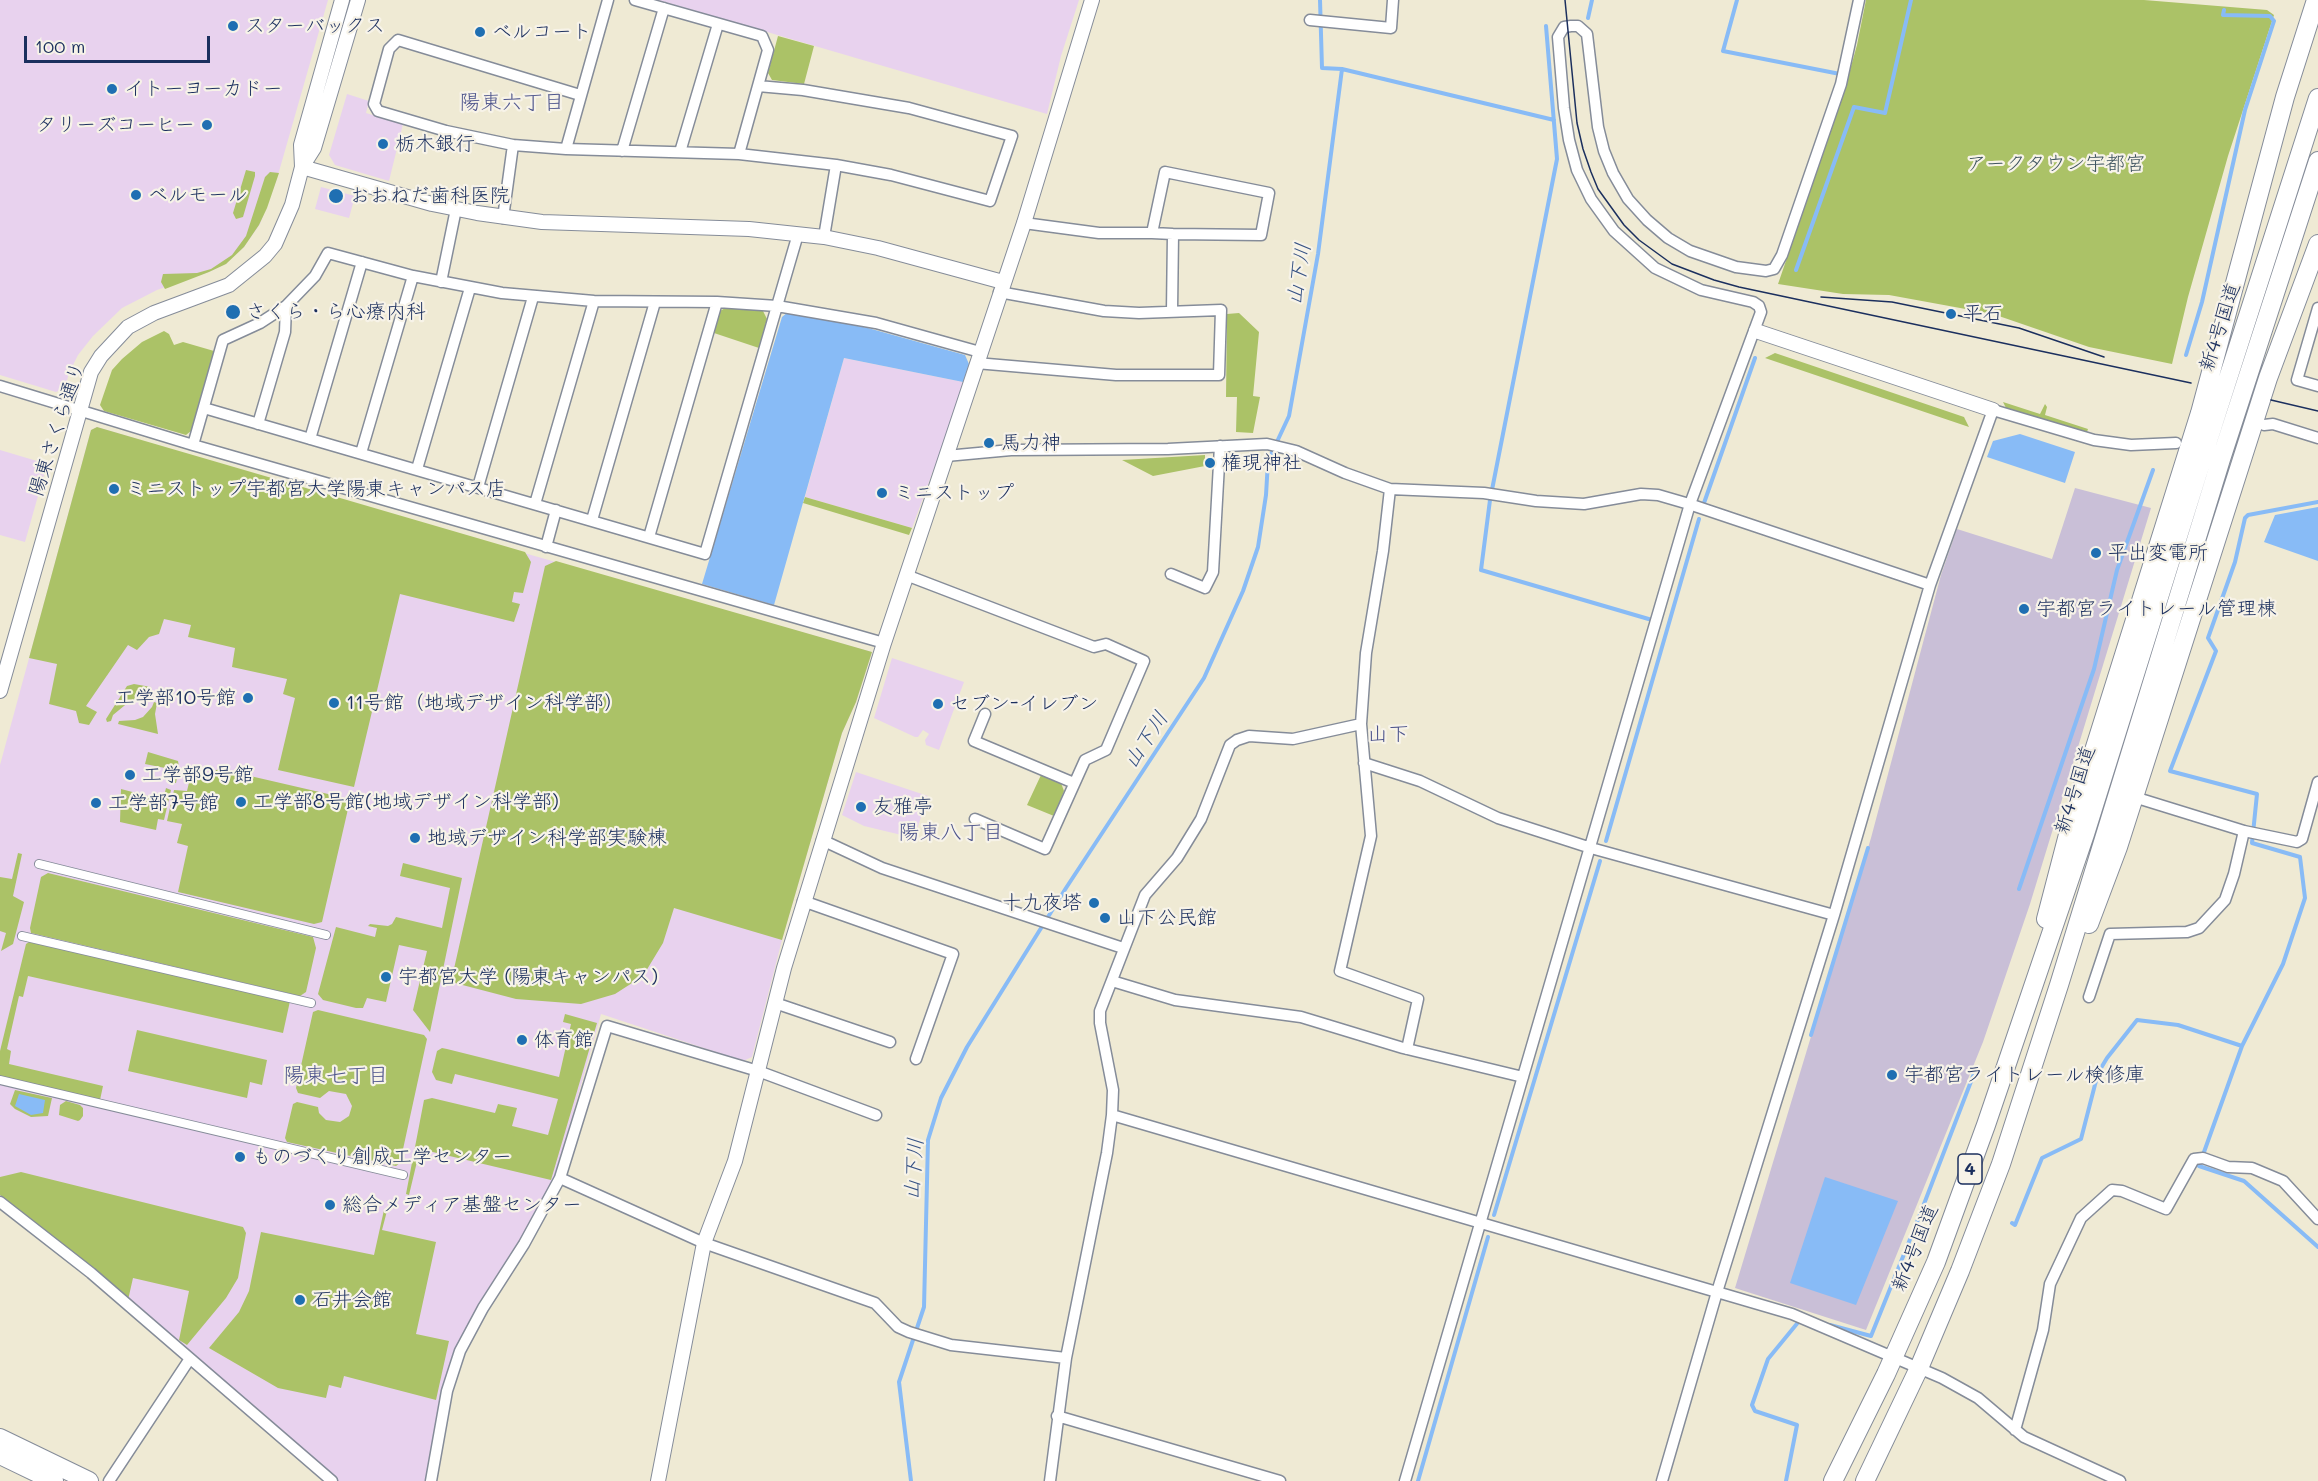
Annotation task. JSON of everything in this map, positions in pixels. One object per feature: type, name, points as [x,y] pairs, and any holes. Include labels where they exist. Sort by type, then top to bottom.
[{"type":"highway","points":[[2036,977],[2048,904],[2070,827],[2200,413],[2285,97],[2316,0]]},
{"type":"highway","name":"新4号国道","points":[[1833,1481],[1894,1357],[1936,1262],[1986,1125],[2085,834],[2207,442],[2318,98]]},
{"type":"highway","name":"新4号国道","points":[[1865,1481],[1919,1368],[2001,1164],[2059,985],[2214,481],[2318,161]]},
{"type":"highway","points":[[2059,985],[2082,942],[2118,847],[2268,378],[2318,244]]},
{"type":"highway","points":[[0,1438],[89,1481]]},
{"type":"highway","points":[[0,1455],[54,1481]]},
{"type":"street","name":"陽東さくら通り","points":[[302,167],[301,145],[342,0]]},
{"type":"street","name":"陽東さくら通り","points":[[0,691],[91,372],[113,342],[128,327],[154,313],[229,285],[265,256],[275,244],[288,219],[302,167],[314,148],[358,0]]},
{"type":"street","points":[[566,149],[608,0]]},
{"type":"street","points":[[635,0],[762,36],[768,50],[738,154]]},
{"type":"street","points":[[658,1481],[704,1243],[735,1161],[803,901],[906,575],[1024,224],[1092,0]]},
{"type":"street","points":[[1311,20],[1391,28],[1393,0]]},
{"type":"street","points":[[1405,1481],[1690,504],[1756,331],[1761,312],[1759,306],[1753,302],[1701,290],[1655,268],[1614,231],[1596,207],[1577,170],[1569,140],[1557,43],[1560,31],[1564,27],[1578,26],[1587,34],[1598,127],[1613,173],[1628,199],[1668,238],[1690,251],[1717,262],[1757,271],[1774,269],[1782,255],[1841,84],[1859,0]]},
{"type":"street","points":[[622,151],[664,8]]},
{"type":"street","points":[[680,152],[718,24]]},
{"type":"street","points":[[580,95],[398,40],[389,49],[374,104],[378,111],[446,131],[513,145],[566,149],[738,154],[836,165],[891,175],[990,201],[1012,136],[909,108],[803,90],[758,86]]},
{"type":"street","points":[[503,218],[513,145]]},
{"type":"street","points":[[824,237],[836,165]]},
{"type":"street","points":[[193,444],[223,340],[260,323],[286,306],[315,276],[328,253],[413,276],[470,288],[533,297],[777,306],[876,323],[978,358],[1116,375],[1219,375],[1221,309],[1139,314],[1104,311],[1001,287],[923,259],[824,237],[704,227],[584,225],[503,218],[456,209],[302,167]]},
{"type":"street","points":[[1024,224],[1099,232],[1173,234],[1261,235],[1269,193],[1165,172],[1152,233]]},
{"type":"street","points":[[441,282],[456,209]]},
{"type":"street","points":[[204,408],[705,554],[798,234]]},
{"type":"street","points":[[1172,311],[1173,234]]},
{"type":"street","points":[[310,439],[362,262]]},
{"type":"street","points":[[362,453],[413,276]]},
{"type":"street","points":[[417,469],[470,288]]},
{"type":"street","points":[[478,487],[533,297]]},
{"type":"street","points":[[535,504],[594,301]]},
{"type":"street","points":[[592,520],[655,302]]},
{"type":"street","points":[[649,537],[717,302]]},
{"type":"street","points":[[258,424],[285,332],[286,306]]},
{"type":"street","points":[[2318,308],[2297,380],[2318,386]]},
{"type":"street","points":[[1756,331],[1993,410],[2094,440],[2131,445],[2176,443]]},
{"type":"street","points":[[0,386],[546,547],[884,643]]},
{"type":"street","points":[[1662,1481],[1717,1292],[1834,915],[1930,585],[1993,410]]},
{"type":"street","points":[[2264,424],[2272,423],[2318,438]]},
{"type":"street","points":[[946,456],[1011,450],[1267,444],[1286,449],[1390,489],[1484,493],[1536,501],[1584,504],[1641,494],[1658,495],[1930,585]]},
{"type":"street","points":[[1171,574],[1205,588],[1213,572],[1220,446]]},
{"type":"street","points":[[1390,489],[1383,551],[1366,653],[1361,724],[1371,836],[1340,971],[1418,999],[1407,1048]]},
{"type":"street","points":[[546,547],[556,510]]},
{"type":"street","points":[[906,575],[1094,647],[1106,644],[1144,660],[1106,750],[1085,760],[1045,849],[975,819]]},
{"type":"street","points":[[985,714],[974,741],[1074,783]]},
{"type":"street","points":[[1050,1481],[1066,1358],[1107,1153],[1112,1115],[1113,1090],[1100,1023],[1100,1011],[1123,948],[1145,895],[1177,858],[1201,819],[1230,745],[1249,736],[1293,739],[1361,724]]},
{"type":"street","points":[[1364,763],[1420,781],[1498,818],[1591,848],[1834,915]]},
{"type":"street","points":[[2134,797],[2244,831],[2297,842],[2302,839],[2318,782]]},
{"type":"street","points":[[2089,997],[2109,934],[2187,932],[2199,928],[2225,900],[2244,831]]},
{"type":"street","points":[[822,840],[882,867],[1123,948]]},
{"type":"street","points":[[39,864],[326,935]]},
{"type":"street","points":[[803,901],[953,954],[916,1059]]},
{"type":"street","points":[[22,936],[311,1003]]},
{"type":"street","points":[[1112,981],[1175,1000],[1301,1017],[1407,1048],[1523,1077]]},
{"type":"street","points":[[775,1003],[890,1042]]},
{"type":"street","points":[[431,1481],[447,1391],[460,1351],[483,1308],[524,1244],[560,1178],[607,1026],[758,1071],[876,1115]]},
{"type":"street","points":[[0,1080],[403,1175]]},
{"type":"street","points":[[1112,1115],[1792,1314],[1919,1368],[1978,1398],[2024,1437],[2120,1481]]},
{"type":"street","points":[[2015,1430],[2043,1330],[2050,1284],[2081,1218],[2112,1190],[2122,1191],[2166,1209],[2194,1159],[2203,1158],[2228,1167],[2252,1168],[2283,1181],[2318,1219]]},
{"type":"street","points":[[560,1178],[704,1243],[875,1303],[898,1327],[909,1332],[943,1343],[1066,1358]]},
{"type":"street","points":[[0,1202],[91,1273],[189,1360],[332,1481]]},
{"type":"street","points":[[109,1481],[189,1360]]},
{"type":"street","points":[[1058,1416],[1280,1481]]},
{"type":"shaded area","name":"ベルモール","points":[[0,0],[328,0],[276,182],[260,224],[244,247],[226,264],[157,290],[122,308],[93,336],[78,355],[65,388],[56,392],[0,375]]},
{"type":"shaded area","points":[[658,0],[1079,0],[1061,56],[1047,114]]},
{"type":"shaded area","points":[[347,94],[369,101],[366,113],[403,124],[389,181],[335,165],[329,155]]},
{"type":"shaded area","name":"おおねだ歯科医院","points":[[321,187],[355,196],[349,218],[315,209]]},
{"type":"shaded area","points":[[844,358],[963,382],[950,425],[912,528],[805,497]]},
{"type":"shaded area","name":"宇都宮大学 (陽東キャンパス)","points":[[97,427],[141,440],[141,444],[872,652],[856,702],[842,733],[782,940],[752,1057],[743,1061],[601,1014],[553,1185],[464,1335],[428,1481],[338,1481],[0,1194],[0,765],[91,430]]},
{"type":"shaded area","points":[[0,450],[47,464],[25,542],[0,535]]},
{"type":"shaded area","points":[[2075,488],[2151,508],[2030,904],[1983,1042],[1866,1330],[1735,1288],[1871,838],[1941,575],[1957,529],[2052,559]]},
{"type":"shaded area","points":[[892,658],[964,682],[939,750],[926,745],[925,740],[929,734],[923,730],[918,737],[915,737],[874,718]]},
{"type":"shaded area","points":[[856,772],[928,796],[914,838],[864,826],[842,815]]},
{"type":"green space","name":"アークタウン宇都宮","points":[[1866,0],[2144,0],[2267,10],[2274,15],[2228,156],[2188,297],[2172,364],[2089,347],[1993,314],[1889,295],[1843,294],[1778,284],[1843,95],[1857,45]]},
{"type":"green space","points":[[778,36],[814,46],[804,84],[772,80],[768,73]]},
{"type":"green space","points":[[246,170],[255,172],[255,176],[243,217],[236,219],[233,213]]},
{"type":"green space","points":[[270,172],[279,173],[259,225],[244,247],[226,264],[165,289],[161,282],[163,274],[197,273],[211,269],[232,255],[246,236],[265,177]]},
{"type":"green space","points":[[727,307],[763,311],[767,319],[759,348],[714,333],[720,311]]},
{"type":"green space","points":[[1239,313],[1259,332],[1253,396],[1260,397],[1253,433],[1236,432],[1237,397],[1226,397],[1227,314]]},
{"type":"green space","points":[[164,331],[169,334],[174,345],[183,342],[214,351],[191,431],[186,435],[104,411],[100,405],[112,370],[142,342]]},
{"type":"green space","points":[[1775,353],[1964,417],[1969,427],[1765,358]]},
{"type":"green space","points":[[2003,402],[2040,414],[2045,404],[2047,407],[2045,415],[2088,429],[2086,435],[2007,410]]},
{"type":"green space","points":[[97,427],[525,552],[531,562],[523,593],[514,592],[512,602],[520,604],[514,622],[400,594],[354,787],[278,770],[295,698],[283,694],[287,679],[232,667],[235,648],[188,637],[191,625],[164,619],[159,634],[149,637],[137,650],[128,645],[86,706],[97,712],[89,725],[79,723],[76,711],[49,704],[57,664],[29,658],[91,430]]},
{"type":"green space","points":[[1205,455],[1205,466],[1153,476],[1122,460]]},
{"type":"green space","points":[[805,497],[912,528],[909,535],[803,503]]},
{"type":"green space","points":[[556,561],[872,652],[856,702],[842,733],[782,940],[674,908],[663,943],[643,976],[615,994],[581,1004],[516,999],[451,982],[545,566]]},
{"type":"green space","points":[[134,684],[151,687],[152,695],[130,701],[113,715],[111,721],[107,722],[106,719],[127,686]]},
{"type":"green space","points":[[154,702],[157,703],[155,714],[158,734],[118,724],[119,721],[143,717]]},
{"type":"green space","points":[[148,752],[178,761],[176,783],[168,781],[170,769],[145,764]]},
{"type":"green space","points":[[220,769],[341,797],[348,802],[322,922],[314,924],[178,892],[188,846],[177,843],[182,824],[167,821],[174,790],[187,791],[191,774],[212,779],[216,770]]},
{"type":"green space","points":[[1041,775],[1061,783],[1064,791],[1054,816],[1027,805]]},
{"type":"green space","points":[[166,788],[171,790],[164,820],[158,819],[156,830],[120,822],[121,789],[163,800]]},
{"type":"green space","points":[[18,853],[22,854],[13,896],[24,902],[13,944],[1,951],[6,933],[0,931],[0,877],[12,879]]},
{"type":"green space","points":[[403,863],[462,878],[430,1032],[413,1010],[427,951],[399,945],[386,1002],[367,998],[363,1008],[356,1008],[323,1000],[318,994],[336,927],[375,937],[377,928],[368,926],[370,924],[388,926],[396,917],[442,928],[450,888],[400,876]]},
{"type":"green space","points":[[48,873],[313,937],[316,948],[306,992],[300,996],[31,933],[30,928],[41,877]]},
{"type":"green space","points":[[29,942],[290,1001],[283,1033],[28,976],[23,997],[19,996],[7,1049],[11,1051],[9,1064],[103,1086],[100,1100],[0,1077],[0,1051],[26,944]]},
{"type":"green space","points":[[318,1010],[424,1035],[427,1039],[400,1163],[396,1166],[287,1142],[285,1138],[293,1104],[297,1102],[318,1107],[319,1113],[326,1120],[340,1122],[349,1116],[352,1106],[346,1094],[329,1091],[320,1098],[298,1093],[296,1088],[313,1012]]},
{"type":"green space","points":[[565,1014],[597,1023],[551,1180],[420,1149],[409,1195],[406,1194],[424,1100],[432,1098],[495,1113],[498,1104],[517,1108],[512,1126],[548,1135],[558,1099],[455,1074],[452,1084],[436,1080],[432,1072],[437,1051],[442,1048],[447,1049],[559,1077],[571,1024],[563,1022]]},
{"type":"green space","points":[[137,1030],[267,1060],[262,1085],[250,1082],[247,1098],[128,1071]]},
{"type":"green space","points":[[15,1090],[52,1098],[48,1116],[31,1117],[15,1109],[10,1104]]},
{"type":"green space","points":[[66,1101],[83,1108],[83,1116],[80,1120],[59,1115],[60,1105]]},
{"type":"green space","points":[[21,1172],[243,1227],[246,1233],[238,1278],[226,1298],[187,1345],[179,1340],[189,1291],[133,1278],[128,1300],[0,1195],[0,1177]]},
{"type":"green space","points":[[384,1210],[387,1211],[382,1230],[436,1242],[416,1334],[449,1341],[436,1400],[344,1376],[341,1388],[329,1385],[326,1398],[278,1388],[209,1348],[239,1312],[249,1291],[261,1232],[374,1255]]},
{"type":"water","points":[[788,312],[868,328],[965,355],[969,364],[963,382],[844,358],[774,605],[702,584],[782,317]]},
{"type":"water","points":[[2020,434],[2075,452],[2065,483],[1987,457],[1993,441]]},
{"type":"water","points":[[2318,507],[2318,561],[2264,542],[2275,515]]},
{"type":"water","points":[[19,1094],[45,1100],[43,1113],[31,1115],[15,1106]]},
{"type":"water","points":[[1825,1177],[1898,1201],[1856,1305],[1790,1283]]},
{"type":"waterway","name":"山下川","points":[[911,1481],[899,1382],[924,1307],[928,1140],[941,1098],[967,1047],[1066,888],[1204,678],[1243,591],[1258,547],[1266,495],[1268,461],[1289,416],[1318,254],[1342,69],[1322,68],[1320,0]]},
{"type":"waterway","points":[[1588,18],[1592,0]]},
{"type":"waterway","points":[[1737,0],[1723,51],[1840,74],[1839,76]]},
{"type":"waterway","points":[[1796,270],[1854,107],[1885,113],[1911,0]]},
{"type":"waterway","points":[[2186,355],[2202,302],[2245,110],[2274,21],[2270,16],[2223,15],[2224,10]]},
{"type":"waterway","points":[[1546,26],[1557,159],[1490,500],[1481,570],[1652,620]]},
{"type":"waterway","points":[[1342,69],[1554,120]]},
{"type":"waterway","points":[[1704,503],[1755,358]]},
{"type":"waterway","points":[[2019,889],[2094,669],[2117,570],[2153,470]]},
{"type":"waterway","points":[[2012,1223],[2015,1225],[2042,1158],[2081,1139],[2098,1073],[2137,1020],[2178,1025],[2242,1046],[2283,964],[2305,898],[2300,857],[2252,843],[2257,794],[2170,771],[2216,651],[2208,638],[2235,562],[2245,518],[2248,515],[2318,502]]},
{"type":"waterway","points":[[1606,841],[1699,519]]},
{"type":"waterway","points":[[1811,1035],[1868,848]]},
{"type":"waterway","points":[[1494,1215],[1600,861]]},
{"type":"waterway","points":[[2242,1046],[2199,1166],[2244,1181],[2318,1247]]},
{"type":"waterway","points":[[1830,1325],[1871,1336],[1975,1071]]},
{"type":"waterway","points":[[1418,1481],[1488,1237]]},
{"type":"waterway","points":[[1786,1481],[1797,1425],[1755,1411],[1752,1405],[1768,1359],[1800,1320]]},
{"type":"tram line","points":[[1565,0],[1577,123],[1591,172],[1598,189],[1624,225],[1639,240],[1672,264],[1739,287],[2191,383]]},
{"type":"tram line","points":[[1821,297],[1892,302],[2019,328],[2104,357]]},
{"type":"tram line","points":[[2271,400],[2318,411]]},
{"type":"place","name":"スターバックス","points":[[233,26]]},
{"type":"place","name":"ベルコート","points":[[480,32]]},
{"type":"place","name":"イトーヨーカドー","points":[[112,89]]},
{"type":"place","name":"タリーズコーヒー","points":[[207,125]]},
{"type":"place","name":"栃木銀行","points":[[383,144]]},
{"type":"place","name":"ベルモール","points":[[136,195]]},
{"type":"place","name":"おおねだ歯科医院","points":[[336,196]]},
{"type":"place","name":"さくら・ら心療内科","points":[[233,312]]},
{"type":"place","name":"平石","points":[[1951,314]]},
{"type":"place","name":"馬力神","points":[[989,443]]},
{"type":"place","name":"権現神社","points":[[1210,463]]},
{"type":"place","name":"ミニストップ宇都宮大学陽東キャンパス店","points":[[114,489]]},
{"type":"place","name":"ミニストップ","points":[[882,493]]},
{"type":"place","name":"平出変電所","points":[[2096,553]]},
{"type":"place","name":"宇都宮ライトレール管理棟","points":[[2024,609]]},
{"type":"place","name":"工学部10号館","points":[[248,698]]},
{"type":"place","name":"11号館（地域デザイン科学部）","points":[[334,703]]},
{"type":"place","name":"セブン-イレブン","points":[[938,704]]},
{"type":"place","name":"工学部9号館","points":[[130,775]]},
{"type":"place","name":"工学部8号館(地域デザイン科学部)","points":[[241,802]]},
{"type":"place","name":"工学部7号館","points":[[96,803]]},
{"type":"place","name":"友雅亭","points":[[861,807]]},
{"type":"place","name":"地域デザイン科学部実験棟","points":[[415,838]]},
{"type":"place","name":"十九夜塔","points":[[1094,903]]},
{"type":"place","name":"山下公民館","points":[[1105,918]]},
{"type":"place","name":"宇都宮大学 (陽東キャンパス)","points":[[386,977]]},
{"type":"place","name":"体育館","points":[[522,1040]]},
{"type":"place","name":"宇都宮ライトレール検修庫","points":[[1892,1075]]},
{"type":"place","name":"ものづくり創成工学センター","points":[[240,1157]]},
{"type":"place","name":"総合メディア基盤センター","points":[[330,1205]]},
{"type":"place","name":"石井会館","points":[[300,1300]]},
{"type":"district","name":"陽東六丁目","points":[[512,103]]},
{"type":"district","name":"山下","points":[[1388,735]]},
{"type":"district","name":"陽東八丁目","points":[[951,833]]},
{"type":"district","name":"陽東七丁目","points":[[336,1076]]}]
